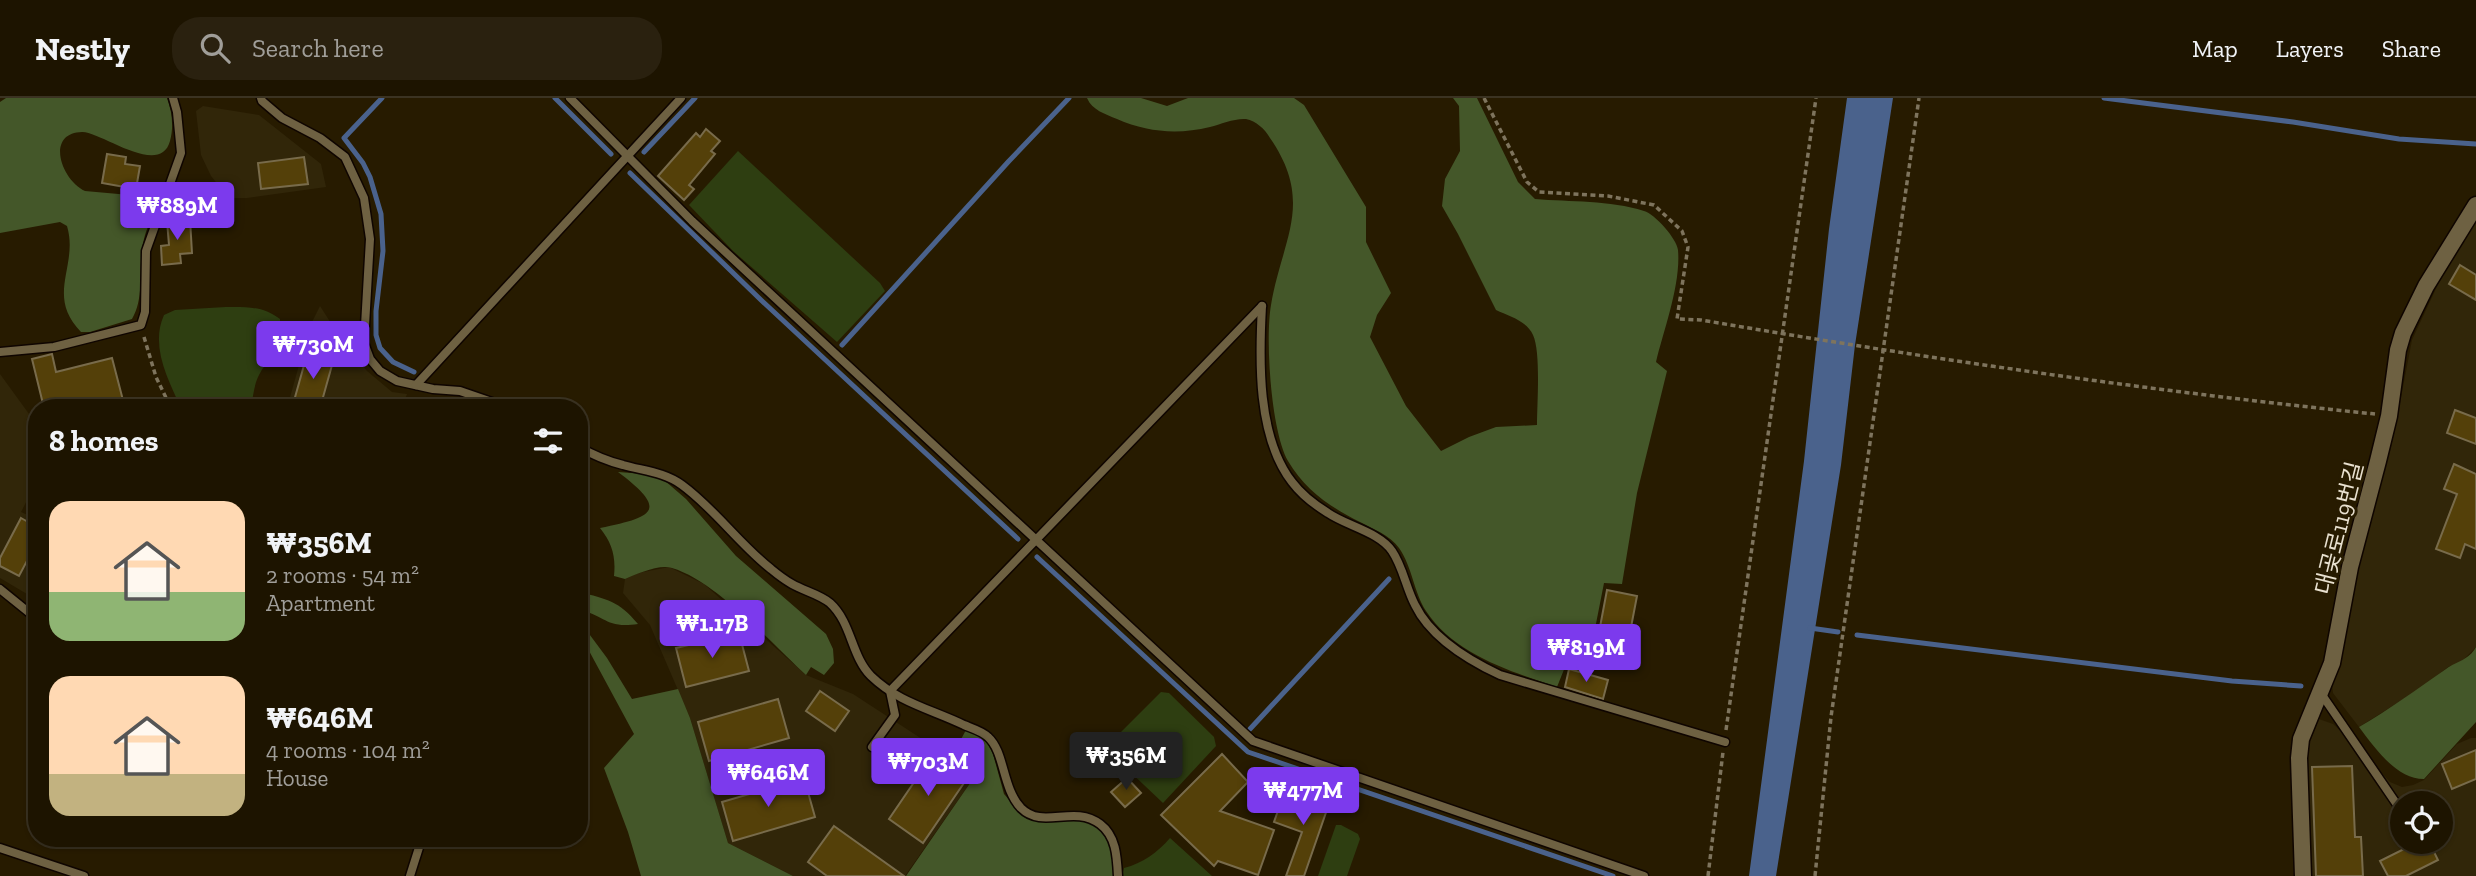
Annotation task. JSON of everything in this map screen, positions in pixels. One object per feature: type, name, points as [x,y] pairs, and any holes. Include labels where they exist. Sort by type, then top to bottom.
[{"type":"street","name":"대곶로119번길","points":[[2303,876],[2299,758],[2301,739],[2332,663],[2350,567],[2389,416],[2398,350],[2403,333],[2426,286],[2476,205]]},
{"type":"lane","points":[[0,352],[54,347],[141,325],[145,312],[146,251],[181,153],[173,98]]},
{"type":"lane","points":[[261,98],[282,118],[320,138],[345,157],[364,198],[370,239],[364,343],[370,359],[380,372],[397,381],[460,391],[483,399]]},
{"type":"lane","points":[[570,98],[692,221],[1253,741],[1644,876]]},
{"type":"lane","points":[[416,386],[681,98]]},
{"type":"lane","points":[[890,691],[1262,306],[1262,377],[1271,439],[1281,463],[1305,495],[1328,513],[1383,542],[1391,550],[1415,606],[1437,634],[1468,657],[1500,675],[1725,742]]},
{"type":"lane","points":[[588,452],[623,466],[658,472],[684,486],[768,567],[791,584],[829,602],[843,618],[861,662],[870,675],[901,699],[988,737],[997,753],[1009,790],[1024,811],[1035,817],[1084,815],[1107,829],[1112,836],[1118,876]]},
{"type":"lane","points":[[0,589],[28,612]]},
{"type":"lane","points":[[872,747],[895,715],[890,691]]},
{"type":"lane","points":[[2320,692],[2390,794]]},
{"type":"lane","points":[[410,876],[419,847]]},
{"type":"lane","points":[[0,848],[83,876]]},
{"type":"path","points":[[1484,98],[1527,182],[1539,192],[1608,197],[1654,205],[1682,231],[1688,247],[1677,318],[1793,335],[1883,352],[2232,400],[2389,416]]},
{"type":"path","points":[[1708,876],[1816,98]]},
{"type":"path","points":[[1815,876],[1831,717],[1919,98]]},
{"type":"path","points":[[141,325],[156,377],[166,399]]},
{"type":"shaded area","points":[[203,106],[259,115],[321,164],[326,187],[232,198],[211,176],[201,155],[196,111]]},
{"type":"shaded area","points":[[2476,214],[2476,647],[2461,662],[2448,667],[2421,688],[2359,727],[2333,693],[2332,684],[2341,660],[2356,579],[2394,434],[2412,340],[2456,246]]},
{"type":"shaded area","points":[[320,306],[345,345],[367,371],[392,392],[407,394],[405,399],[290,399],[310,326]]},
{"type":"shaded area","points":[[0,374],[28,413],[28,498],[21,512],[28,515],[28,595],[0,578]]},
{"type":"shaded area","points":[[669,567],[704,584],[806,675],[853,694],[922,739],[959,743],[977,750],[981,762],[977,773],[905,876],[793,876],[728,843],[690,718],[650,625],[623,593],[625,579],[638,573]]},
{"type":"shaded area","points":[[2319,719],[2333,724],[2390,782],[2402,787],[2424,780],[2457,744],[2476,738],[2476,876],[2309,876],[2307,749]]},
{"type":"green space","points":[[6,98],[167,98],[172,130],[164,151],[155,155],[143,154],[82,132],[71,134],[63,140],[60,148],[64,168],[69,177],[85,191],[152,197],[152,213],[142,249],[139,300],[132,319],[90,332],[81,332],[71,318],[65,305],[64,293],[70,241],[67,226],[60,222],[0,233],[0,102]]},
{"type":"green space","points":[[1087,98],[1141,98],[1167,106],[1188,98],[1294,98],[1304,105],[1366,207],[1366,242],[1391,293],[1377,315],[1370,337],[1406,406],[1441,451],[1496,427],[1537,425],[1538,365],[1533,335],[1522,323],[1496,310],[1442,206],[1445,179],[1460,151],[1459,106],[1453,98],[1477,98],[1518,182],[1535,199],[1631,207],[1649,213],[1665,228],[1678,250],[1677,277],[1656,362],[1667,371],[1637,493],[1622,584],[1604,583],[1592,644],[1602,649],[1599,670],[1567,662],[1557,687],[1503,668],[1468,650],[1438,626],[1426,611],[1407,563],[1395,543],[1319,497],[1302,481],[1288,461],[1277,429],[1274,408],[1269,321],[1293,202],[1291,182],[1283,161],[1266,132],[1246,119],[1186,131],[1151,129],[1104,113],[1092,106]]},
{"type":"green space","points":[[738,151],[880,283],[885,291],[837,342],[733,251],[689,205]]},
{"type":"green space","points":[[248,307],[261,309],[280,319],[277,345],[257,379],[253,399],[177,399],[162,362],[159,339],[164,315],[175,310]]},
{"type":"green space","points":[[618,472],[645,474],[664,480],[686,499],[736,556],[826,634],[833,649],[834,663],[824,675],[811,667],[806,675],[725,599],[689,575],[661,567],[625,579],[614,576],[612,550],[600,528],[643,516],[649,504],[645,496]]},
{"type":"green space","points":[[588,594],[612,602],[625,610],[638,624],[619,625],[588,612]]},
{"type":"green space","points":[[588,632],[632,699],[678,689],[690,718],[728,843],[793,876],[641,876],[604,768],[634,734],[588,649]]},
{"type":"green space","points":[[2476,647],[2476,722],[2424,779],[2404,774],[2387,761],[2359,727],[2466,658]]},
{"type":"green space","points":[[1161,692],[1169,693],[1214,737],[1216,746],[1163,803],[1105,748]]},
{"type":"green space","points":[[966,730],[986,740],[993,754],[1004,794],[1024,817],[1035,821],[1084,818],[1107,833],[1114,858],[1114,876],[906,876],[977,773],[981,762],[977,750],[959,743]]},
{"type":"green space","points":[[1336,825],[1358,834],[1360,839],[1347,876],[1318,876]]},
{"type":"green space","points":[[1170,838],[1212,876],[1122,876],[1124,868],[1149,857]]},
{"type":"water","points":[[1847,98],[1893,98],[1855,345],[1841,465],[1776,876],[1749,876],[1804,461],[1829,229]]},
{"type":"building","points":[[706,129],[720,141],[711,151],[715,154],[689,185],[694,189],[684,200],[658,176],[696,133],[700,137]]},
{"type":"building","points":[[107,154],[126,157],[125,164],[140,166],[136,189],[102,183]]},
{"type":"building","points":[[304,157],[308,184],[261,189],[258,163]]},
{"type":"building","points":[[190,219],[192,253],[180,254],[181,263],[162,265],[161,246],[169,245],[167,221]]},
{"type":"building","points":[[2460,265],[2476,275],[2476,300],[2449,284]]},
{"type":"building","points":[[308,351],[334,358],[323,399],[295,399]]},
{"type":"building","points":[[52,354],[56,372],[112,358],[123,399],[42,399],[32,359]]},
{"type":"building","points":[[2455,410],[2476,418],[2476,444],[2447,433]]},
{"type":"building","points":[[2454,464],[2476,474],[2476,549],[2465,544],[2460,558],[2436,549],[2457,494],[2444,489]]},
{"type":"building","points":[[21,518],[28,522],[28,559],[19,576],[0,566],[0,558]]},
{"type":"building","points":[[1607,590],[1637,596],[1627,648],[1597,643]]},
{"type":"building","points":[[739,633],[749,671],[686,687],[676,648]]},
{"type":"building","points":[[1569,669],[1608,680],[1603,699],[1565,687]]},
{"type":"building","points":[[820,691],[849,711],[835,731],[806,711]]},
{"type":"building","points":[[778,699],[789,738],[709,761],[698,722]]},
{"type":"building","points":[[2476,750],[2476,779],[2452,789],[2442,764]]},
{"type":"building","points":[[934,753],[968,777],[923,843],[889,819]]},
{"type":"building","points":[[1222,754],[1248,782],[1220,811],[1274,830],[1258,875],[1218,861],[1214,866],[1161,815]]},
{"type":"building","points":[[2352,766],[2355,837],[2361,837],[2363,876],[2316,876],[2312,767]]},
{"type":"building","points":[[804,778],[815,817],[733,841],[722,802]]},
{"type":"building","points":[[1127,778],[1141,793],[1125,807],[1111,792]]},
{"type":"building","points":[[1320,790],[1332,795],[1304,876],[1286,876],[1302,832],[1274,822],[1284,794],[1314,804]]},
{"type":"building","points":[[834,826],[904,876],[827,876],[808,862]]},
{"type":"building","points":[[2394,854],[2435,854],[2438,860],[2406,876],[2388,876],[2380,861]]},
{"type":"waterway","points":[[382,98],[344,138],[370,177],[381,214],[383,251],[376,335],[380,348],[393,362],[414,372]]},
{"type":"waterway","points":[[555,98],[611,154]]},
{"type":"waterway","points":[[644,152],[695,98]]},
{"type":"waterway","points":[[842,345],[1069,98]]},
{"type":"waterway","points":[[2104,98],[2293,122],[2399,139],[2476,144]]},
{"type":"waterway","points":[[630,173],[761,300],[1018,539]]},
{"type":"waterway","points":[[1037,557],[1248,752],[1613,876]]},
{"type":"waterway","points":[[1250,729],[1389,579]]},
{"type":"waterway","points":[[1810,628],[1838,632]]},
{"type":"waterway","points":[[1857,635],[2232,681],[2301,686]]}]
